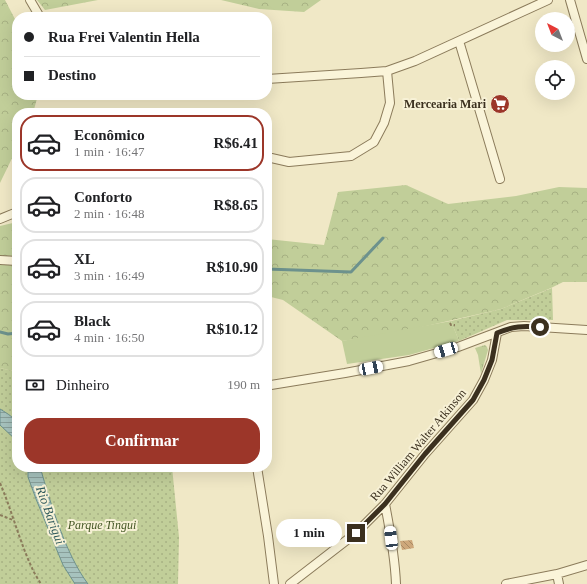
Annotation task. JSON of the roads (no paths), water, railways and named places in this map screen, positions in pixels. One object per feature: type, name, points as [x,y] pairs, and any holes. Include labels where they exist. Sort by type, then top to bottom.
[{"type":"street","points":[[30,0],[37,12]]},
{"type":"street","points":[[272,79],[388,71],[415,61],[548,0]]},
{"type":"street","points":[[570,0],[587,59]]},
{"type":"street","points":[[458,41],[500,179]]},
{"type":"street","points":[[272,158],[289,162],[351,156],[374,142],[384,123],[390,103],[388,71]]},
{"type":"street","points":[[0,219],[12,214]]},
{"type":"street","points":[[0,260],[12,261]]},
{"type":"street","points":[[272,385],[409,361],[458,347],[511,327],[524,326],[587,330]]},
{"type":"street","name":"Rua William Walter Atkinson","points":[[290,584],[356,533],[385,504],[425,454],[473,400],[484,380],[492,360],[497,333]]},
{"type":"street","points":[[258,472],[274,584]]},
{"type":"street","points":[[385,504],[390,526],[396,584]]},
{"type":"street","points":[[506,584],[556,574],[587,565]]},
{"type":"street","points":[[556,574],[559,584]]},
{"type":"water","points":[[0,409],[12,417],[12,436],[0,425]]},
{"type":"water","name":"Rio Barigui","points":[[28,472],[42,472],[54,512],[72,558],[88,584],[75,584],[63,565],[28,477]]},
{"type":"waterway","points":[[272,269],[351,272],[383,238]]},
{"type":"waterway","points":[[0,332],[12,334]]},
{"type":"place","name":"Mercearia Mari","points":[[500,104]]},
{"type":"park label","name":"Parque Tingui","points":[[102,525]]}]
